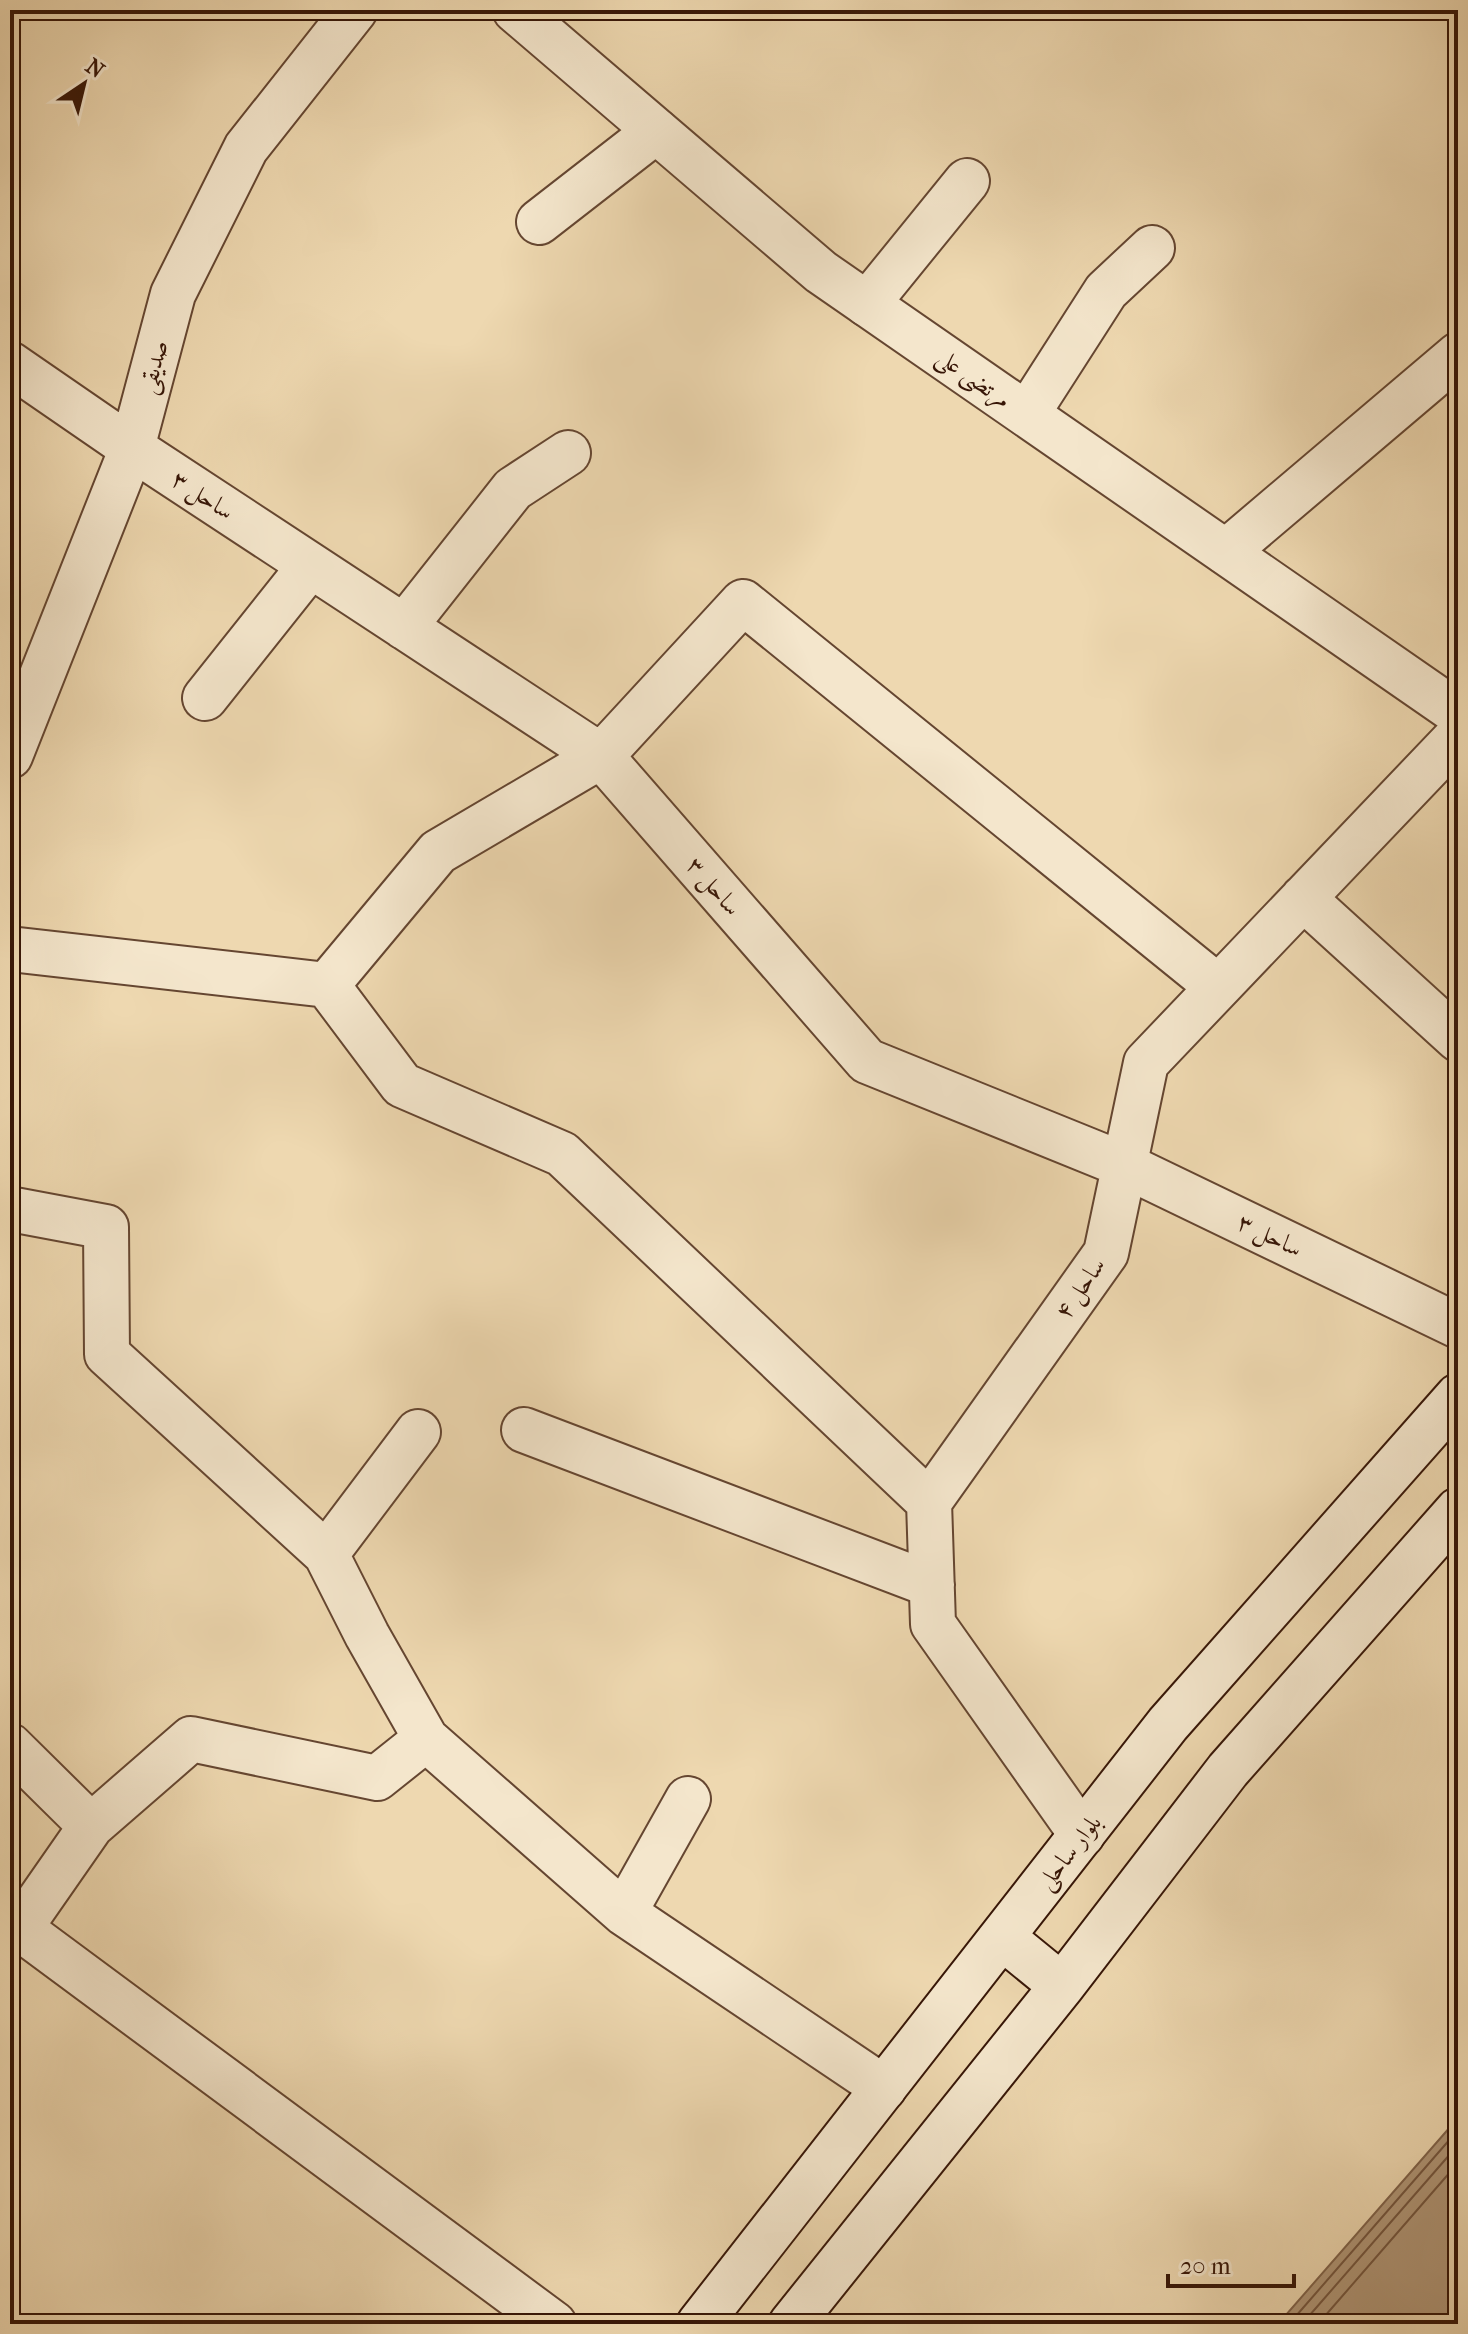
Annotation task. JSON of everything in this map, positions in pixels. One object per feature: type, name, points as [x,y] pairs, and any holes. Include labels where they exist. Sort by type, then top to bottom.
[{"type":"street","name":"صدیقی","points":[[10,756],[132,448],[173,294],[246,148],[355,10]]},
{"type":"street","name":"مرتضی علی","points":[[515,10],[821,272],[1458,713]]},
{"type":"street","points":[[539,222],[656,131]]},
{"type":"street","points":[[867,304],[967,181]]},
{"type":"street","points":[[1027,414],[1106,291],[1152,248]]},
{"type":"street","points":[[1226,552],[1458,355]]},
{"type":"street","name":"ساحل ۳","points":[[10,364],[132,448],[601,756],[867,1061],[1124,1165],[1458,1326]]},
{"type":"street","points":[[404,627],[513,489],[568,453]]},
{"type":"street","points":[[205,698],[310,566]]},
{"type":"street","points":[[327,985],[438,852],[601,756],[743,602],[1218,987]]},
{"type":"street","name":"ساحل ۴","points":[[929,1502],[1106,1253],[1146,1063],[1458,736]]},
{"type":"street","points":[[1303,898],[1458,1039]]},
{"type":"street","points":[[10,949],[327,985],[402,1085],[562,1154],[929,1502],[933,1624],[1082,1835]]},
{"type":"street","points":[[10,1209],[106,1227],[107,1354],[326,1554],[367,1635],[426,1739],[624,1913],[884,2088]]},
{"type":"street","name":"بلوار ساحلی","points":[[699,2324],[1168,1724],[1458,1396]]},
{"type":"street","points":[[524,1430],[932,1585]]},
{"type":"street","points":[[326,1554],[418,1432]]},
{"type":"street","points":[[791,2324],[1062,1986],[1228,1770],[1458,1510]]},
{"type":"street","points":[[426,1739],[377,1778],[191,1739],[91,1826],[15,1924],[554,2324]]},
{"type":"street","points":[[10,1746],[91,1826]]},
{"type":"street","points":[[624,1913],[688,1799]]},
{"type":"street","points":[[1002,1937],[1062,1986]]},
{"type":"water","points":[[1458,2118],[1458,2324],[1278,2324]]}]
